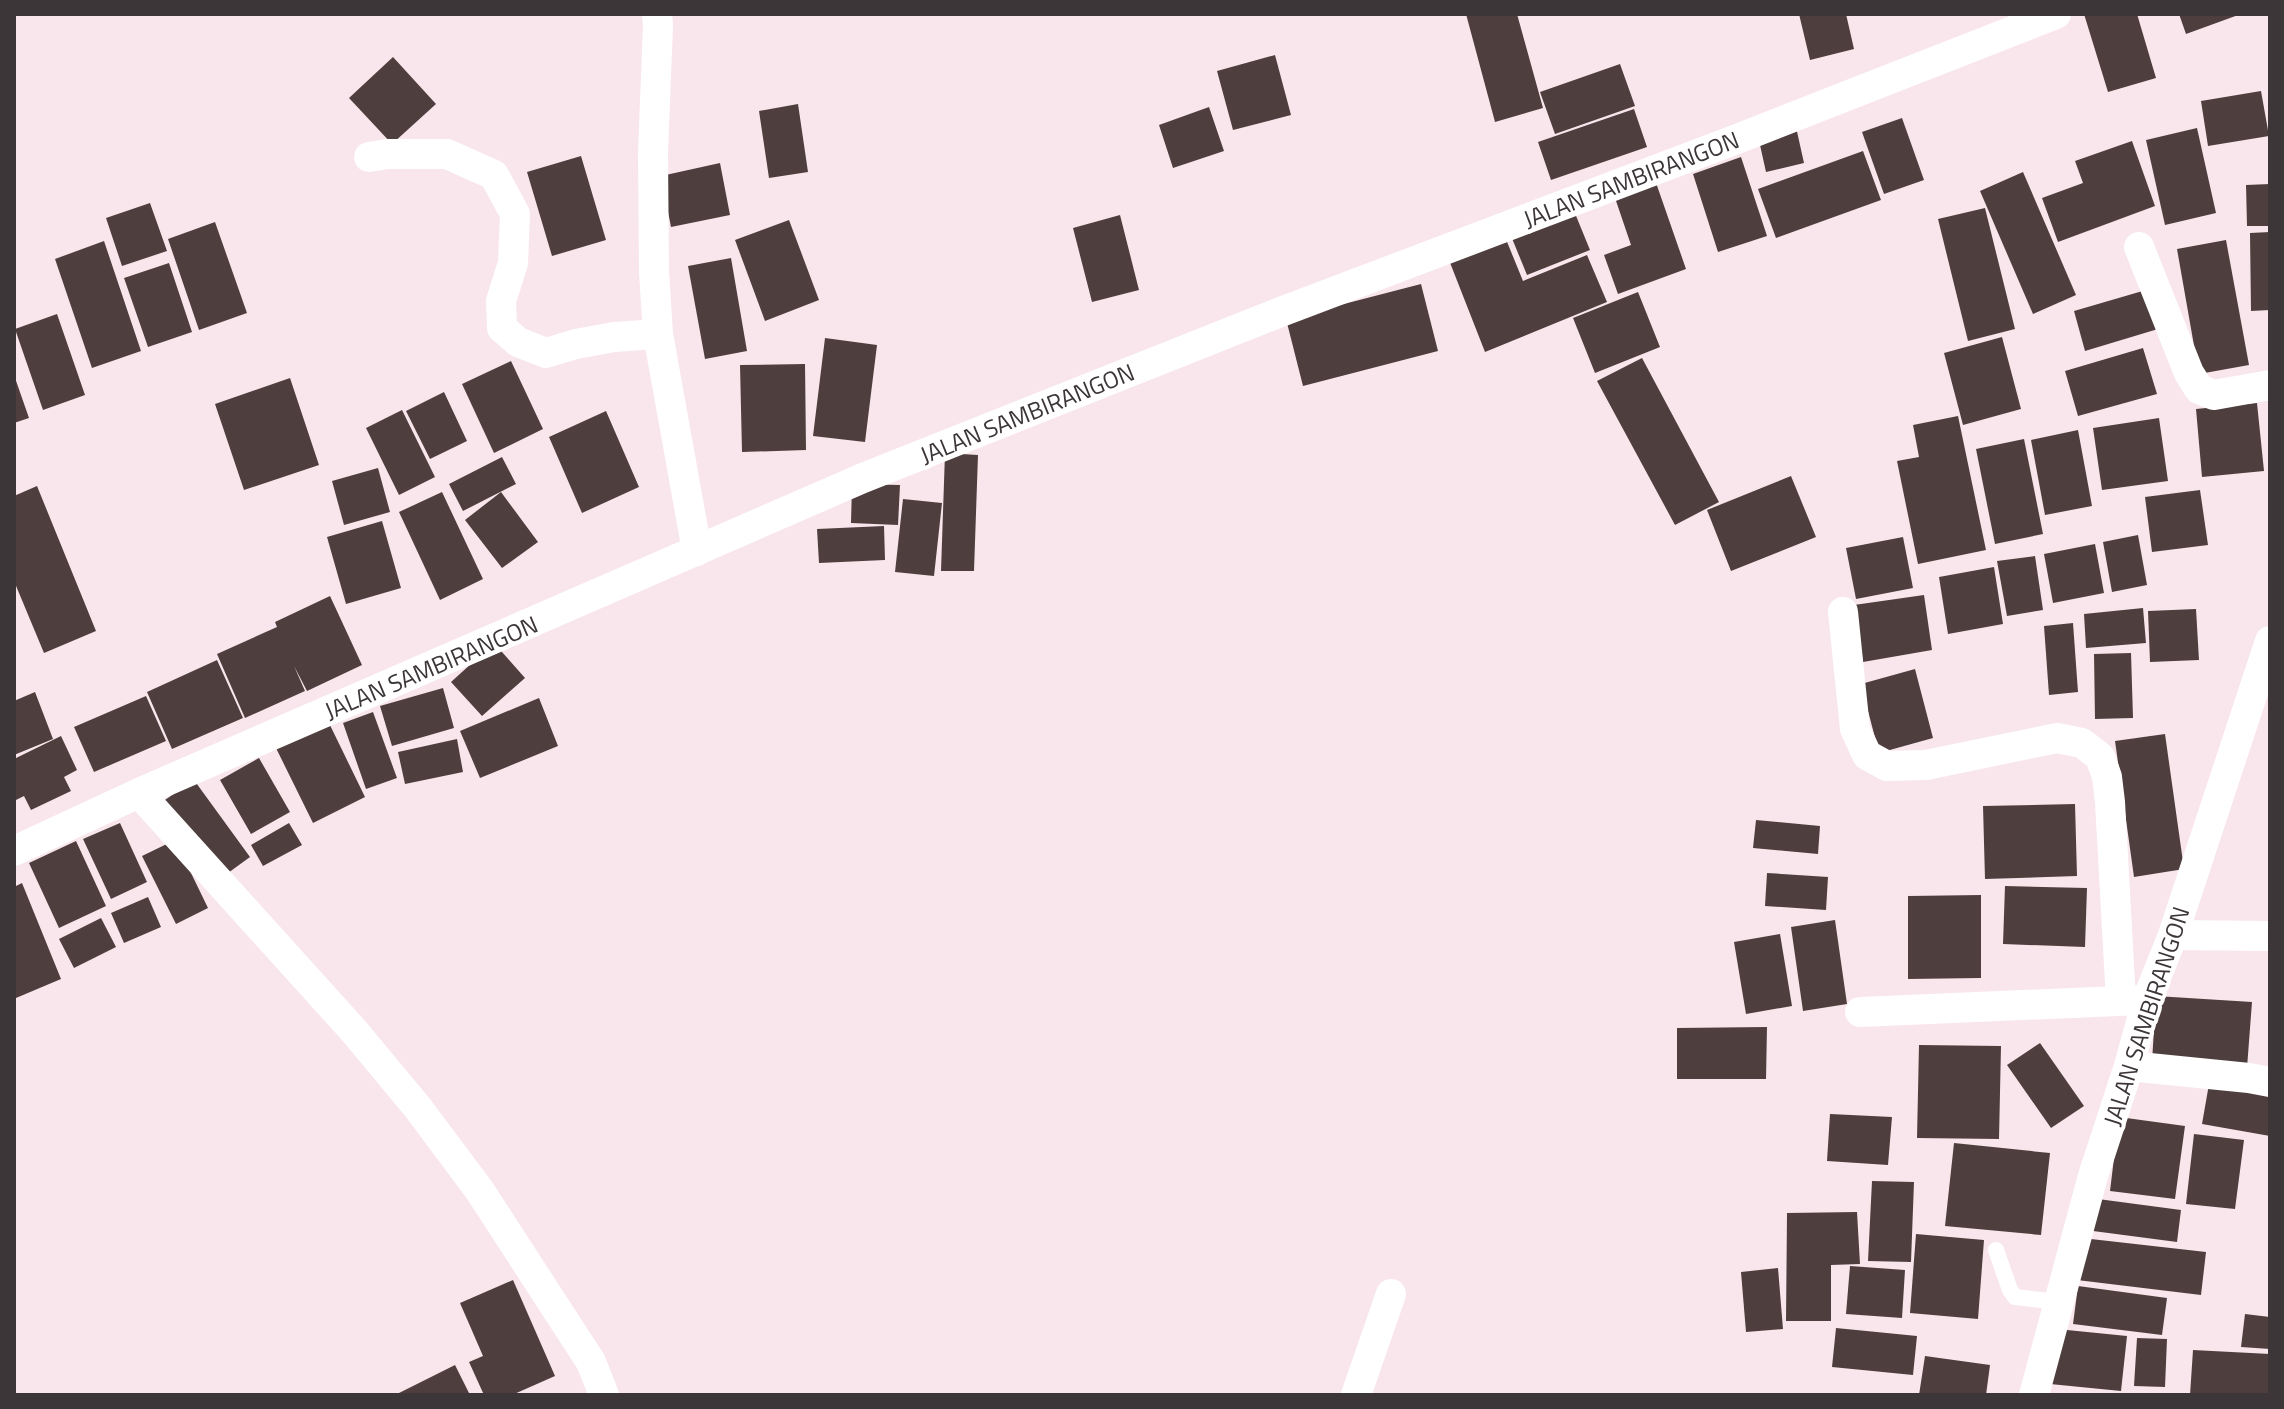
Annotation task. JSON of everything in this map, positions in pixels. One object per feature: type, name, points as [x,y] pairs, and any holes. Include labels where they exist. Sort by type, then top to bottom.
[{"type":"street","points":[[657,14],[653,153],[658,334],[697,551]]},
{"type":"street","name":"JALAN SAMBIRANGON","points":[[14,851],[139,793],[863,478],[1278,313],[1751,134],[2056,14]]},
{"type":"street","points":[[369,157],[447,154],[494,175],[515,214],[513,263],[501,301],[502,328],[518,342],[546,353],[614,337],[658,334]]},
{"type":"street","points":[[2139,247],[2189,373],[2199,389],[2214,395],[2270,385]]},
{"type":"street","points":[[1843,612],[1855,729],[1867,755],[1887,766],[1926,765],[2057,738],[2082,743],[2100,757],[2107,777],[2134,1000],[1860,1012]]},
{"type":"street","name":"JALAN SAMBIRANGON","points":[[2034,1395],[2093,1176],[2129,1066],[2134,1000],[2173,935],[2270,641]]},
{"type":"street","points":[[139,793],[354,1031],[418,1108],[480,1191],[514,1243],[591,1362],[604,1395]]},
{"type":"street","points":[[2173,935],[2270,936]]},
{"type":"street","points":[[2129,1066],[2270,1082]]},
{"type":"street","points":[[1356,1395],[1391,1294]]},
{"type":"lane","points":[[1996,1250],[2015,1297],[2059,1302]]},
{"type":"building","points":[[1466,14],[1517,14],[1543,108],[1495,122]]},
{"type":"building","points":[[1799,14],[1846,14],[1854,49],[1810,60]]},
{"type":"building","points":[[2084,14],[2137,14],[2156,78],[2108,92]]},
{"type":"building","points":[[2179,14],[2241,14],[2186,34]]},
{"type":"building","points":[[1275,55],[1291,115],[1233,130],[1217,71]]},
{"type":"building","points":[[393,57],[436,104],[392,144],[349,98]]},
{"type":"building","points":[[1620,64],[1635,106],[1555,134],[1540,92]]},
{"type":"building","points":[[2261,91],[2269,136],[2208,146],[2201,101]]},
{"type":"building","points":[[798,104],[808,172],[769,178],[759,111]]},
{"type":"building","points":[[1209,107],[1224,151],[1173,168],[1159,125]]},
{"type":"building","points":[[1634,109],[1647,147],[1551,180],[1538,142]]},
{"type":"building","points":[[1902,118],[1924,180],[1884,194],[1862,132]]},
{"type":"building","points":[[1796,127],[1804,163],[1766,172],[1758,136]]},
{"type":"building","points":[[2197,128],[2216,213],[2165,225],[2146,140]]},
{"type":"building","points":[[2132,141],[2155,206],[2058,242],[2042,198],[2083,183],[2075,161]]},
{"type":"building","points":[[1863,151],[1881,200],[1776,238],[1758,189]]},
{"type":"building","points":[[581,156],[606,240],[552,256],[527,172]]},
{"type":"building","points":[[1741,157],[1767,236],[1718,252],[1693,174]]},
{"type":"building","points":[[720,163],[730,215],[671,227],[661,176]]},
{"type":"building","points":[[2023,172],[2076,295],[2033,314],[1980,191]]},
{"type":"building","points":[[1654,177],[1686,269],[1618,294],[1604,255],[1631,245],[1613,192]]},
{"type":"building","points":[[2270,184],[2270,226],[2247,226],[2246,185]]},
{"type":"building","points":[[150,203],[167,251],[122,266],[106,218]]},
{"type":"building","points":[[1572,206],[1590,250],[1527,275],[1509,231]]},
{"type":"building","points":[[1985,208],[2015,329],[1968,341],[1938,219]]},
{"type":"building","points":[[1120,215],[1139,290],[1092,302],[1073,228]]},
{"type":"building","points":[[789,220],[819,300],[765,321],[735,240]]},
{"type":"building","points":[[215,222],[247,313],[199,330],[168,239]]},
{"type":"building","points":[[1503,232],[1523,281],[1587,255],[1607,302],[1485,352],[1447,255]]},
{"type":"building","points":[[2270,232],[2270,310],[2251,311],[2250,233]]},
{"type":"building","points":[[2226,240],[2249,365],[2199,374],[2177,249]]},
{"type":"building","points":[[104,241],[141,351],[92,368],[55,259]]},
{"type":"building","points":[[731,258],[747,351],[705,359],[688,266]]},
{"type":"building","points":[[169,263],[192,332],[148,347],[124,278]]},
{"type":"building","points":[[1421,284],[1438,351],[1303,386],[1286,319]]},
{"type":"building","points":[[2146,290],[2158,329],[2085,351],[2074,311]]},
{"type":"building","points":[[1638,292],[1660,347],[1595,373],[1573,318]]},
{"type":"building","points":[[57,314],[85,395],[43,410],[15,329]]},
{"type":"building","points":[[2002,337],[2021,409],[1963,425],[1944,353]]},
{"type":"building","points":[[825,338],[877,345],[865,442],[813,436]]},
{"type":"building","points":[[2143,348],[2157,394],[2078,416],[2065,371]]},
{"type":"building","points":[[1642,358],[1719,502],[1675,525],[1597,381]]},
{"type":"building","points":[[511,361],[543,429],[494,453],[462,384]]},
{"type":"building","points":[[805,364],[806,450],[742,452],[740,365]]},
{"type":"building","points":[[14,375],[29,418],[14,423]]},
{"type":"building","points":[[290,378],[319,465],[244,490],[215,404]]},
{"type":"building","points":[[444,392],[467,441],[430,459],[406,411]]},
{"type":"building","points":[[2257,403],[2264,471],[2202,477],[2196,409]]},
{"type":"building","points":[[402,410],[435,477],[399,495],[366,428]]},
{"type":"building","points":[[606,411],[639,487],[582,513],[549,437]]},
{"type":"building","points":[[1958,416],[1986,550],[1918,564],[1897,461],[1919,457],[1913,425]]},
{"type":"building","points":[[2159,418],[2168,481],[2102,490],[2093,428]]},
{"type":"building","points":[[2078,430],[2092,506],[2045,515],[2031,440]]},
{"type":"building","points":[[2024,439],[2043,534],[1995,544],[1976,449]]},
{"type":"building","points":[[945,453],[978,455],[974,571],[941,571]]},
{"type":"building","points":[[502,457],[516,484],[463,511],[449,484]]},
{"type":"building","points":[[378,468],[390,512],[344,525],[332,481]]},
{"type":"building","points":[[1791,476],[1816,537],[1731,571],[1707,510]]},
{"type":"building","points":[[852,484],[900,485],[898,525],[851,523]]},
{"type":"building","points":[[37,486],[96,631],[44,653],[14,581],[14,496]]},
{"type":"building","points":[[2200,490],[2208,545],[2152,552],[2145,497]]},
{"type":"building","points":[[442,492],[483,579],[440,600],[399,512]]},
{"type":"building","points":[[501,492],[538,542],[502,568],[465,520]]},
{"type":"building","points":[[903,499],[942,503],[934,576],[895,572]]},
{"type":"building","points":[[382,521],[401,588],[346,604],[327,537]]},
{"type":"building","points":[[884,526],[885,560],[819,563],[817,529]]},
{"type":"building","points":[[2138,535],[2147,585],[2112,592],[2103,542]]},
{"type":"building","points":[[1903,537],[1913,588],[1856,599],[1846,548]]},
{"type":"building","points":[[2095,544],[2104,593],[2053,603],[2044,554]]},
{"type":"building","points":[[2035,556],[2043,610],[2007,616],[1997,561]]},
{"type":"building","points":[[1994,567],[2003,624],[1948,634],[1939,577]]},
{"type":"building","points":[[1924,595],[1932,650],[1863,662],[1854,605]]},
{"type":"building","points":[[330,596],[362,665],[307,691],[294,666],[305,691],[245,718],[217,654],[277,627],[275,622]]},
{"type":"building","points":[[2143,608],[2146,643],[2086,648],[2084,614]]},
{"type":"building","points":[[2196,609],[2199,660],[2150,662],[2148,611]]},
{"type":"building","points":[[2073,623],[2078,692],[2049,695],[2044,626]]},
{"type":"building","points":[[494,643],[525,678],[482,716],[451,682]]},
{"type":"building","points":[[2131,653],[2133,718],[2095,719],[2094,654]]},
{"type":"building","points":[[217,660],[243,718],[172,749],[147,692]]},
{"type":"building","points":[[1915,669],[1933,738],[1879,753],[1861,684]]},
{"type":"building","points":[[443,688],[454,728],[392,746],[380,706]]},
{"type":"building","points":[[35,692],[53,739],[14,755],[14,701]]},
{"type":"building","points":[[146,696],[166,741],[94,772],[74,727]]},
{"type":"building","points":[[539,698],[558,746],[480,778],[460,731]]},
{"type":"building","points":[[373,712],[397,778],[366,789],[343,723]]},
{"type":"building","points":[[328,721],[365,797],[313,823],[275,746]]},
{"type":"building","points":[[2165,734],[2184,869],[2134,877],[2115,741]]},
{"type":"building","points":[[61,736],[77,770],[64,777],[71,791],[31,810],[24,796],[14,801],[14,759]]},
{"type":"building","points":[[457,739],[463,772],[405,784],[398,752]]},
{"type":"building","points":[[259,758],[290,812],[251,834],[220,780]]},
{"type":"building","points":[[194,780],[250,857],[217,881],[162,802]]},
{"type":"building","points":[[2075,804],[2077,876],[1985,879],[1983,806]]},
{"type":"building","points":[[1756,820],[1820,826],[1818,854],[1753,848]]},
{"type":"building","points":[[120,823],[147,882],[111,899],[83,839]]},
{"type":"building","points":[[289,823],[302,845],[263,866],[251,845]]},
{"type":"building","points":[[175,840],[208,908],[176,924],[142,856]]},
{"type":"building","points":[[76,841],[106,906],[59,928],[29,863]]},
{"type":"building","points":[[1767,873],[1828,877],[1826,910],[1765,906]]},
{"type":"building","points":[[22,883],[61,979],[16,998],[14,887]]},
{"type":"building","points":[[2005,886],[2087,888],[2085,947],[2003,944]]},
{"type":"building","points":[[1981,895],[1981,978],[1908,979],[1908,896]]},
{"type":"building","points":[[148,897],[161,927],[124,943],[111,913]]},
{"type":"building","points":[[101,918],[116,947],[74,968],[59,939]]},
{"type":"building","points":[[1835,920],[1847,1004],[1803,1011],[1791,927]]},
{"type":"building","points":[[1780,934],[1792,1006],[1746,1014],[1734,942]]},
{"type":"building","points":[[2156,996],[2252,1002],[2247,1068],[2152,1062]]},
{"type":"building","points":[[1767,1027],[1766,1079],[1677,1079],[1677,1028]]},
{"type":"building","points":[[2040,1043],[2084,1106],[2051,1128],[2007,1065]]},
{"type":"building","points":[[1919,1045],[2001,1046],[1999,1139],[1917,1138]]},
{"type":"building","points":[[2209,1084],[2270,1095],[2270,1136],[2202,1124]]},
{"type":"building","points":[[1830,1114],[1892,1117],[1888,1165],[1827,1161]]},
{"type":"building","points":[[2119,1117],[2185,1126],[2175,1199],[2110,1191]]},
{"type":"building","points":[[2194,1134],[2244,1140],[2235,1209],[2186,1204]]},
{"type":"building","points":[[1954,1143],[2050,1153],[2041,1235],[1945,1226]]},
{"type":"building","points":[[1872,1181],[1914,1182],[1911,1262],[1868,1261]]},
{"type":"building","points":[[2098,1199],[2181,1210],[2177,1242],[2093,1231]]},
{"type":"building","points":[[1857,1212],[1860,1264],[1831,1265],[1831,1321],[1786,1321],[1787,1213]]},
{"type":"building","points":[[1916,1234],[1984,1240],[1978,1319],[1910,1313]]},
{"type":"building","points":[[2082,1238],[2206,1252],[2201,1295],[2077,1280]]},
{"type":"building","points":[[1850,1266],[1905,1270],[1902,1318],[1846,1314]]},
{"type":"building","points":[[1778,1268],[1783,1329],[1746,1332],[1741,1272]]},
{"type":"building","points":[[513,1280],[555,1376],[512,1395],[484,1395],[469,1362],[483,1356],[460,1303]]},
{"type":"building","points":[[2078,1286],[2167,1298],[2162,1335],[2073,1324]]},
{"type":"building","points":[[2245,1314],[2270,1317],[2270,1349],[2241,1347]]},
{"type":"building","points":[[1836,1328],[1917,1336],[1913,1375],[1832,1367]]},
{"type":"building","points":[[2057,1329],[2127,1336],[2121,1391],[2050,1384]]},
{"type":"building","points":[[2137,1338],[2167,1339],[2165,1387],[2134,1386]]},
{"type":"building","points":[[2193,1350],[2270,1354],[2270,1395],[2190,1395]]},
{"type":"building","points":[[1925,1356],[1990,1365],[1986,1395],[1919,1395]]},
{"type":"building","points":[[455,1365],[470,1395],[395,1395]]}]
